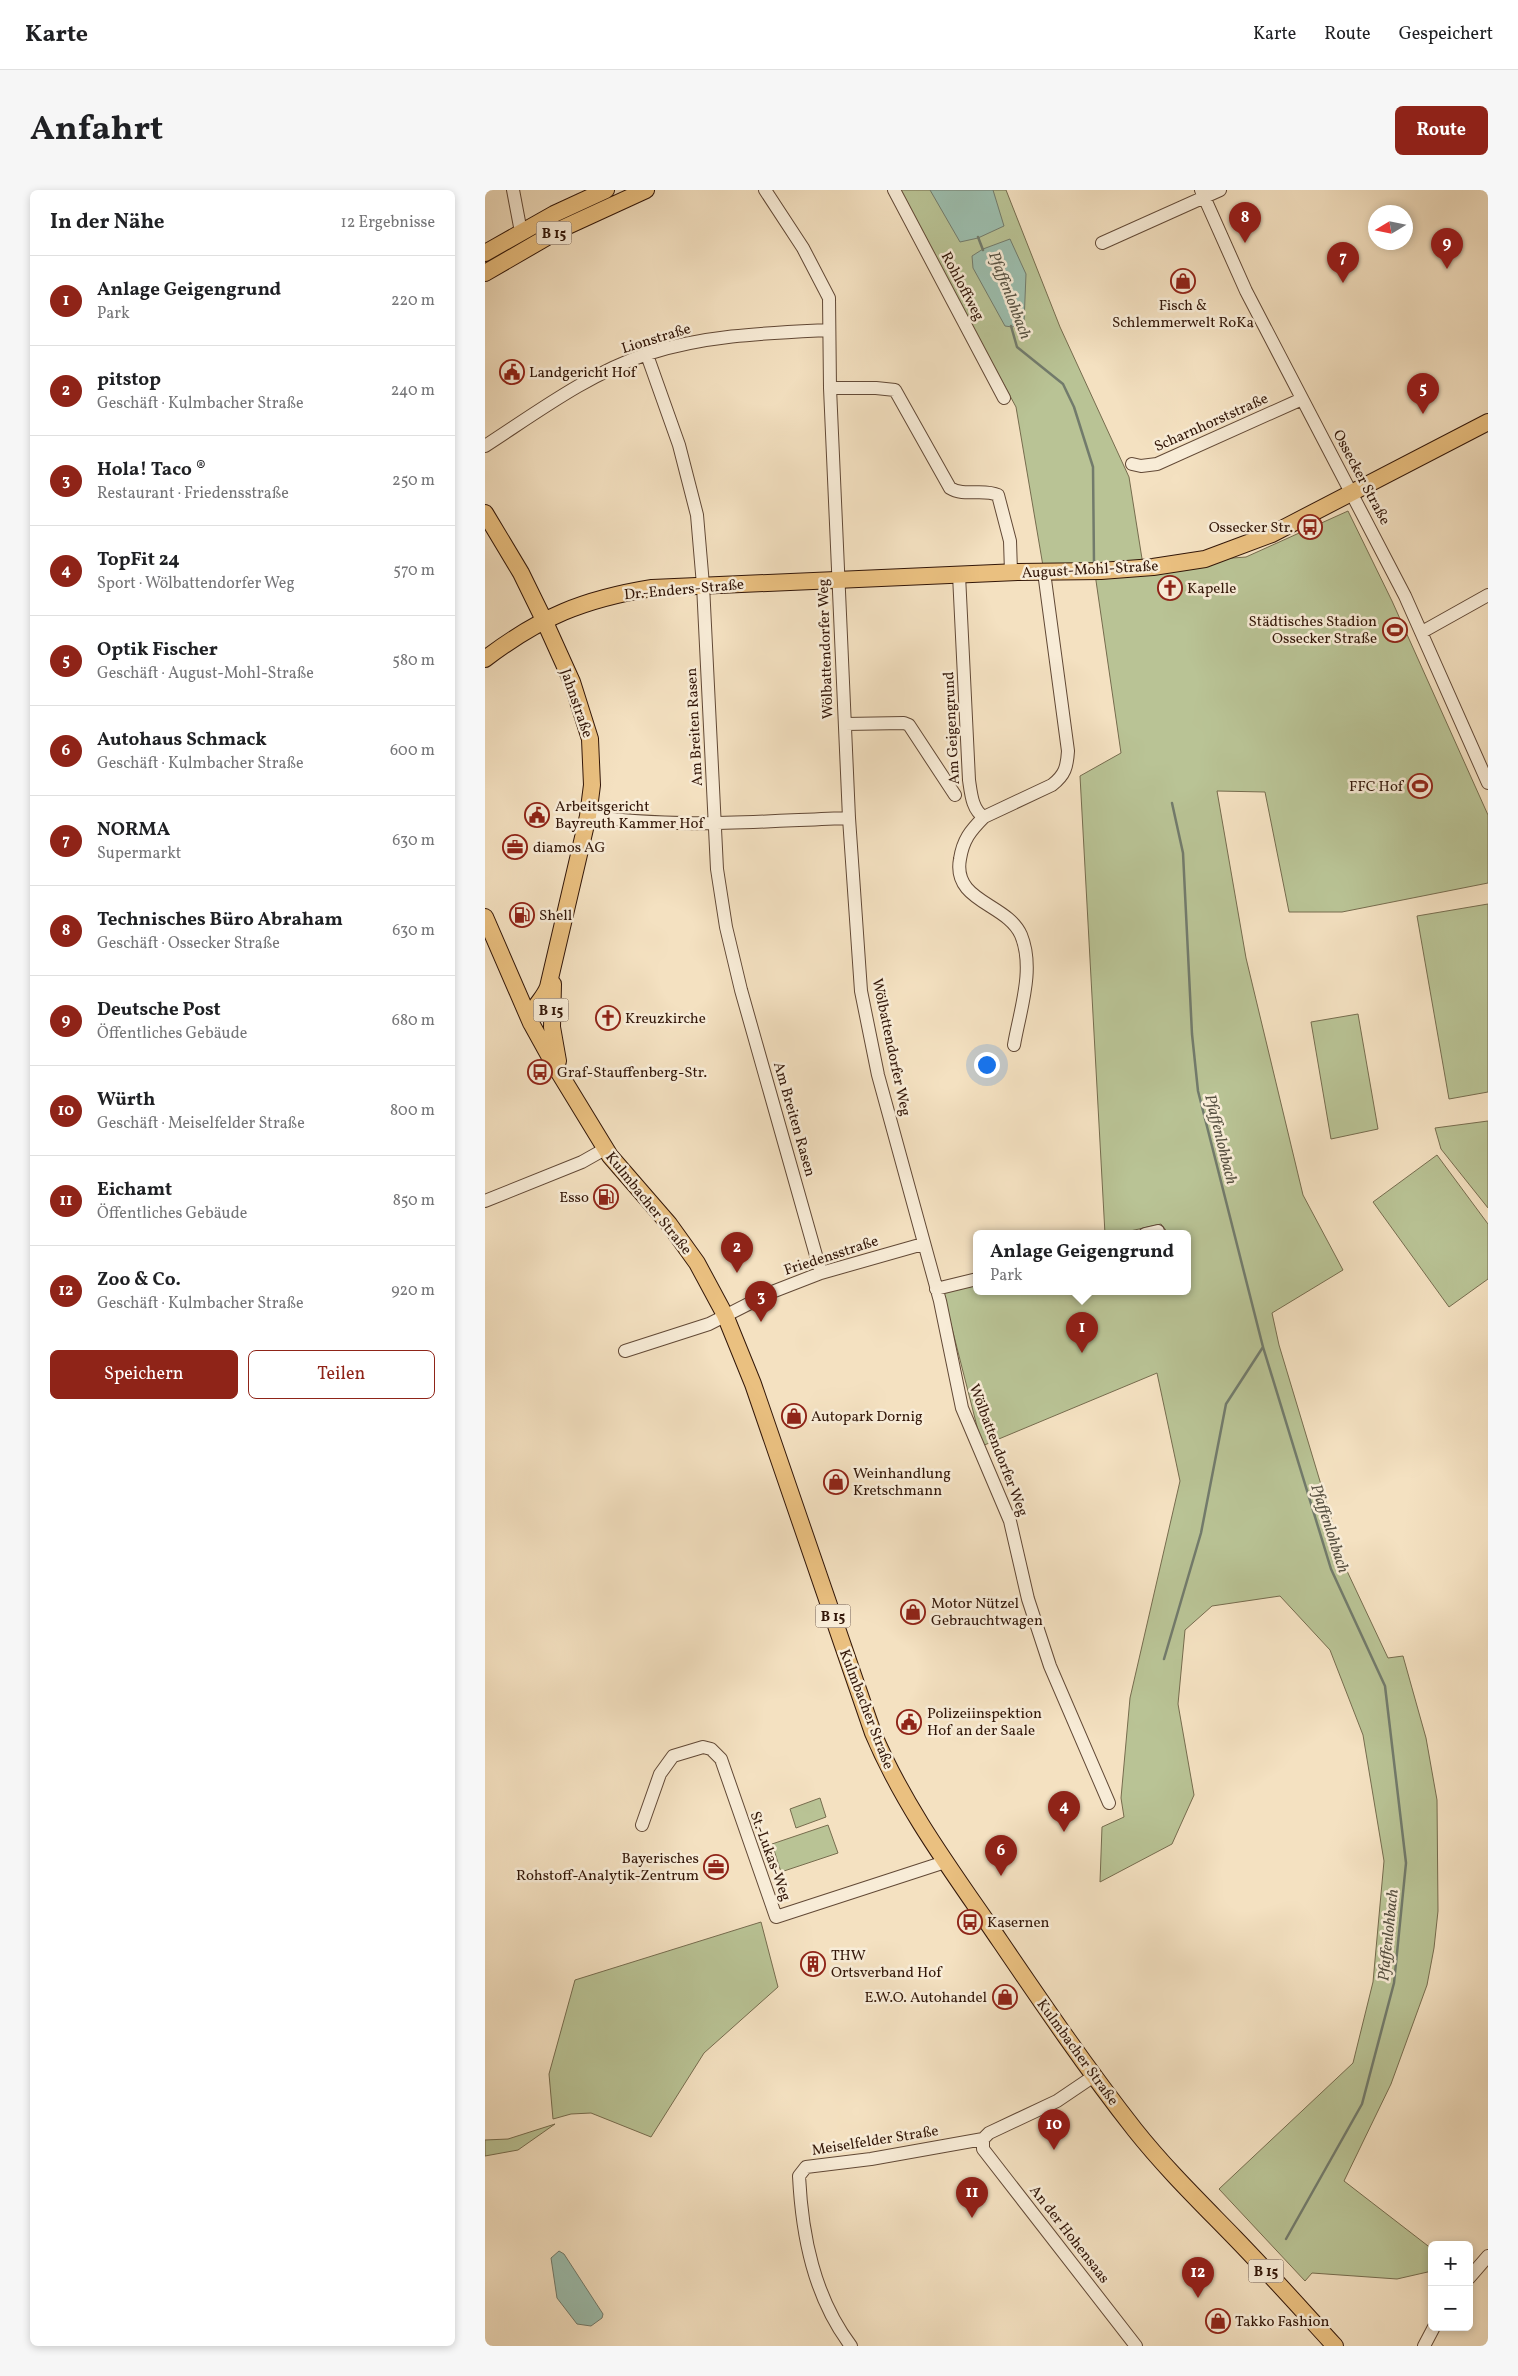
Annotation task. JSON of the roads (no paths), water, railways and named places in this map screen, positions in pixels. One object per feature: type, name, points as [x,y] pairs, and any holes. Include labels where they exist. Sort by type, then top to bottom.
[{"type":"main road","name":"B 15","points":[[485,253],[521,232],[607,190]]},
{"type":"main road","name":"B 15","points":[[485,272],[561,229],[647,190]]},
{"type":"main road","name":"August-Mohl-Straße","points":[[839,581],[1011,572],[1094,571],[1153,567],[1205,559],[1258,540],[1353,493],[1488,422]]},
{"type":"main road","name":"Jahnstraße","points":[[485,513],[521,573],[544,620],[572,682],[590,739],[592,785],[588,816],[548,987],[544,997],[533,1008],[531,1023]]},
{"type":"main road","name":"Dr.-Enders-Straße","points":[[485,659],[544,620],[582,604],[612,595],[652,588],[839,581]]},
{"type":"main road","name":"Kulmbacher Straße","points":[[485,917],[531,1023],[563,1080],[605,1149],[669,1224],[697,1263],[725,1315],[753,1384],[873,1732],[896,1782],[945,1862],[1094,2076],[1135,2130],[1181,2184],[1252,2256],[1335,2346]]},
{"type":"main road","name":"B 15","points":[[558,939],[551,1015],[553,1040],[563,1080]]},
{"type":"street","points":[[513,190],[521,232]]},
{"type":"street","name":"Wölbattendorfer Weg","points":[[765,190],[803,248],[829,298],[830,388],[849,818],[861,991],[878,1075],[937,1290],[962,1408],[1010,1521],[1028,1599],[1049,1666],[1109,1803]]},
{"type":"street","name":"Rohloffweg","points":[[894,190],[1004,398]]},
{"type":"street","points":[[1102,243],[1203,194],[1220,190]]},
{"type":"street","name":"Ossecker Straße","points":[[1203,194],[1246,291],[1353,493],[1422,632],[1488,783]]},
{"type":"street","name":"Lionstraße","points":[[485,446],[574,389],[610,370],[647,355],[703,340],[828,330]]},
{"type":"street","name":"Am Breiten Rasen","points":[[647,355],[679,445],[697,515],[703,585],[719,890],[733,958],[821,1273]]},
{"type":"street","points":[[830,388],[895,390],[950,488],[956,492],[991,492],[998,495],[1011,541],[1011,572]]},
{"type":"street","name":"Scharnhorststraße","points":[[1132,464],[1141,466],[1157,464],[1302,399]]},
{"type":"street","points":[[1014,1044],[1027,967],[1020,933],[1005,916],[976,898],[965,888],[960,877],[962,849],[970,831],[984,818],[1052,785],[1067,775],[1068,751],[1045,572]]},
{"type":"street","name":"Am Geigengrund","points":[[959,575],[969,780],[975,806],[979,814],[984,818]]},
{"type":"street","points":[[1422,632],[1488,595]]},
{"type":"street","name":"Am Geigengrund","points":[[845,724],[904,723],[909,725],[955,795]]},
{"type":"street","points":[[588,816],[641,822],[849,818]]},
{"type":"street","points":[[485,1201],[581,1162],[605,1149]]},
{"type":"street","name":"Friedensstraße","points":[[625,1351],[709,1324],[772,1292],[821,1273],[923,1244]]},
{"type":"street","points":[[937,1290],[973,1280]]},
{"type":"street","name":"St.-Lukas-Weg","points":[[642,1825],[664,1766],[673,1756],[703,1748],[711,1749],[721,1759],[776,1917],[945,1862]]},
{"type":"street","name":"Meiselfelder Straße","points":[[851,2346],[823,2298],[808,2252],[800,2203],[799,2176],[806,2166],[871,2159],[983,2139],[989,2133],[1057,2101],[1094,2076]]},
{"type":"street","name":"An der Hohensaas","points":[[983,2139],[983,2149],[1137,2346]]},
{"type":"street","points":[[1473,2273],[1488,2256]]},
{"type":"street","points":[[1424,2346],[1432,2331]]},
{"type":"water","points":[[930,190],[993,190],[1004,226],[978,238],[960,242]]},
{"type":"water","points":[[1010,239],[1026,274],[1024,323],[1012,327],[1005,326],[973,268],[972,256],[983,249]]},
{"type":"water","points":[[559,2251],[564,2254],[603,2314],[602,2318],[591,2326],[577,2324],[557,2298],[551,2258]]},
{"type":"waterway","name":"Pfaffenlohbach","points":[[978,237],[983,250]]},
{"type":"waterway","name":"Pfaffenlohbach","points":[[1011,326],[1017,347],[1063,384],[1074,407],[1093,467],[1094,564]]},
{"type":"waterway","name":"Pfaffenlohbach","points":[[1172,803],[1183,853],[1192,1034],[1198,1091],[1263,1347],[1331,1569],[1385,1686],[1406,1863],[1394,1983],[1362,2104],[1286,2239]]},
{"type":"waterway","points":[[1164,1659],[1201,1533],[1226,1404],[1263,1347]]},
{"type":"place","name":"Technisches Büro Abraham","points":[[1245,243]]},
{"type":"place","name":"Deutsche Post","points":[[1447,269]]},
{"type":"place","name":"Fisch & Schlemmerwelt RoKa","points":[[1183,281]]},
{"type":"place","name":"NORMA","points":[[1343,283]]},
{"type":"place","name":"Landgericht Hof","points":[[512,372]]},
{"type":"place","name":"Optik Fischer","points":[[1423,414]]},
{"type":"place","name":"Ossecker Str.","points":[[1310,527]]},
{"type":"place","name":"Kapelle","points":[[1170,588]]},
{"type":"place","name":"Städtisches Stadion Ossecker Straße","points":[[1395,630]]},
{"type":"place","name":"FFC Hof","points":[[1420,786]]},
{"type":"place","name":"Arbeitsgericht Bayreuth Kammer Hof","points":[[537,815]]},
{"type":"place","name":"diamos AG","points":[[515,847]]},
{"type":"place","name":"Shell","points":[[522,915]]},
{"type":"place","name":"Kreuzkirche","points":[[608,1018]]},
{"type":"place","name":"Graf-Stauffenberg-Str.","points":[[540,1072]]},
{"type":"place","name":"Esso","points":[[606,1197]]},
{"type":"place","name":"pitstop","points":[[737,1273]]},
{"type":"place","name":"Hola! Taco ®","points":[[761,1322]]},
{"type":"place","name":"Anlage Geigengrund","points":[[1082,1353]]},
{"type":"place","name":"Autopark Dornig","points":[[794,1416]]},
{"type":"place","name":"Weinhandlung Kretschmann","points":[[836,1482]]},
{"type":"place","name":"Motor Nützel Gebrauchtwagen","points":[[913,1612]]},
{"type":"place","name":"Polizeiinspektion Hof an der Saale","points":[[909,1722]]},
{"type":"place","name":"TopFit 24","points":[[1064,1832]]},
{"type":"place","name":"Bayerisches Rohstoff-Analytik-Zentrum","points":[[716,1867]]},
{"type":"place","name":"Autohaus Schmack","points":[[1001,1876]]},
{"type":"place","name":"Kasernen","points":[[970,1922]]},
{"type":"place","name":"THW Ortsverband Hof","points":[[813,1964]]},
{"type":"place","name":"E.W.O. Autohandel","points":[[1005,1997]]},
{"type":"place","name":"Würth","points":[[1054,2150]]},
{"type":"place","name":"Eichamt","points":[[972,2218]]},
{"type":"place","name":"Zoo & Co.","points":[[1198,2298]]},
{"type":"place","name":"Takko Fashion","points":[[1218,2321]]}]
